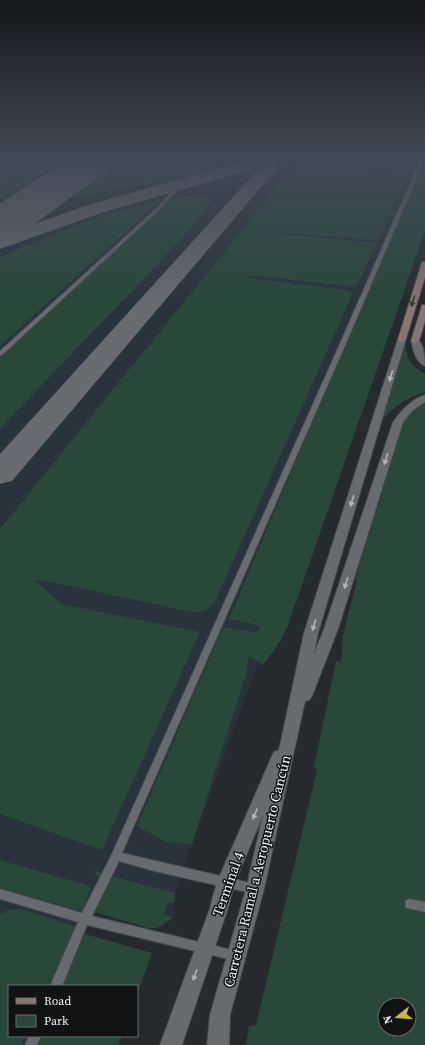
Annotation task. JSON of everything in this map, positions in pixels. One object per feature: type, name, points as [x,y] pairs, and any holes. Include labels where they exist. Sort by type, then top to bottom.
[{"type":"main road","points":[[402,339],[425,264]]},
{"type":"main road","points":[[415,341],[425,307]]},
{"type":"street","points":[[292,726],[311,633],[402,339]]},
{"type":"street","points":[[415,341],[421,358],[425,363]]},
{"type":"street","points":[[292,726],[331,629],[398,422],[408,409],[425,398]]},
{"type":"street","name":"Terminal 4","points":[[171,1045],[218,911],[226,882],[292,726]]},
{"type":"street","name":"Carretera Ramal a Aeropuerto Cancún","points":[[218,1045],[220,1015],[255,889],[292,726]]},
{"type":"lane","points":[[0,354],[157,210]]},
{"type":"lane","points":[[56,985],[84,920],[116,856],[401,210]]},
{"type":"lane","points":[[116,856],[255,889]]},
{"type":"lane","points":[[1,896],[84,920],[236,956]]},
{"type":"lane","points":[[410,904],[425,907]]},
{"type":"shaded area","points":[[0,210],[424,210],[188,854],[175,893],[173,918],[157,928],[148,928],[95,912],[85,934],[152,953],[138,991],[138,985],[8,985],[8,1037],[122,1037],[118,1045],[0,1045]]},
{"type":"green space","points":[[150,210],[0,346],[0,258],[39,240],[119,211]]},
{"type":"green space","points":[[157,210],[204,210],[185,235],[0,429],[0,356]]},
{"type":"green space","points":[[259,210],[392,210],[380,238],[372,240],[282,232],[280,234],[377,243],[356,287],[251,275],[248,278],[347,290],[353,293],[214,604],[205,611],[192,612],[46,581],[34,580],[62,604],[200,632],[102,850],[0,814],[0,529]]},
{"type":"green space","points":[[402,210],[425,210],[425,231],[288,625],[281,640],[263,665],[249,656],[246,674],[192,844],[166,842],[137,826],[223,627],[258,633],[260,626],[229,619]]},
{"type":"green space","points":[[405,340],[406,352],[409,360],[415,367],[425,374],[425,392],[400,404],[389,412],[380,423]]},
{"type":"green space","points":[[425,401],[425,1045],[246,1045],[249,1026],[256,1025],[317,770],[314,767],[336,661],[341,662],[343,635],[357,580],[356,578],[374,509],[378,507],[403,416]]},
{"type":"green space","points":[[0,860],[91,886],[83,911],[0,889]]},
{"type":"green space","points":[[94,871],[175,893],[174,903],[168,902],[164,914],[173,918],[157,928],[148,928],[95,912],[100,886]]},
{"type":"green space","points":[[21,909],[76,927],[48,985],[8,985],[8,1037],[25,1037],[21,1045],[0,1045],[0,914],[8,910]]},
{"type":"green space","points":[[85,934],[152,953],[138,991],[138,985],[62,985]]},
{"type":"green space","points":[[41,1037],[122,1037],[118,1045],[37,1045]]},
{"type":"taxiway","points":[[0,243],[32,230],[93,210]]},
{"type":"taxiway","points":[[0,474],[232,210]]},
{"type":"runway","points":[[0,225],[22,210]]}]
